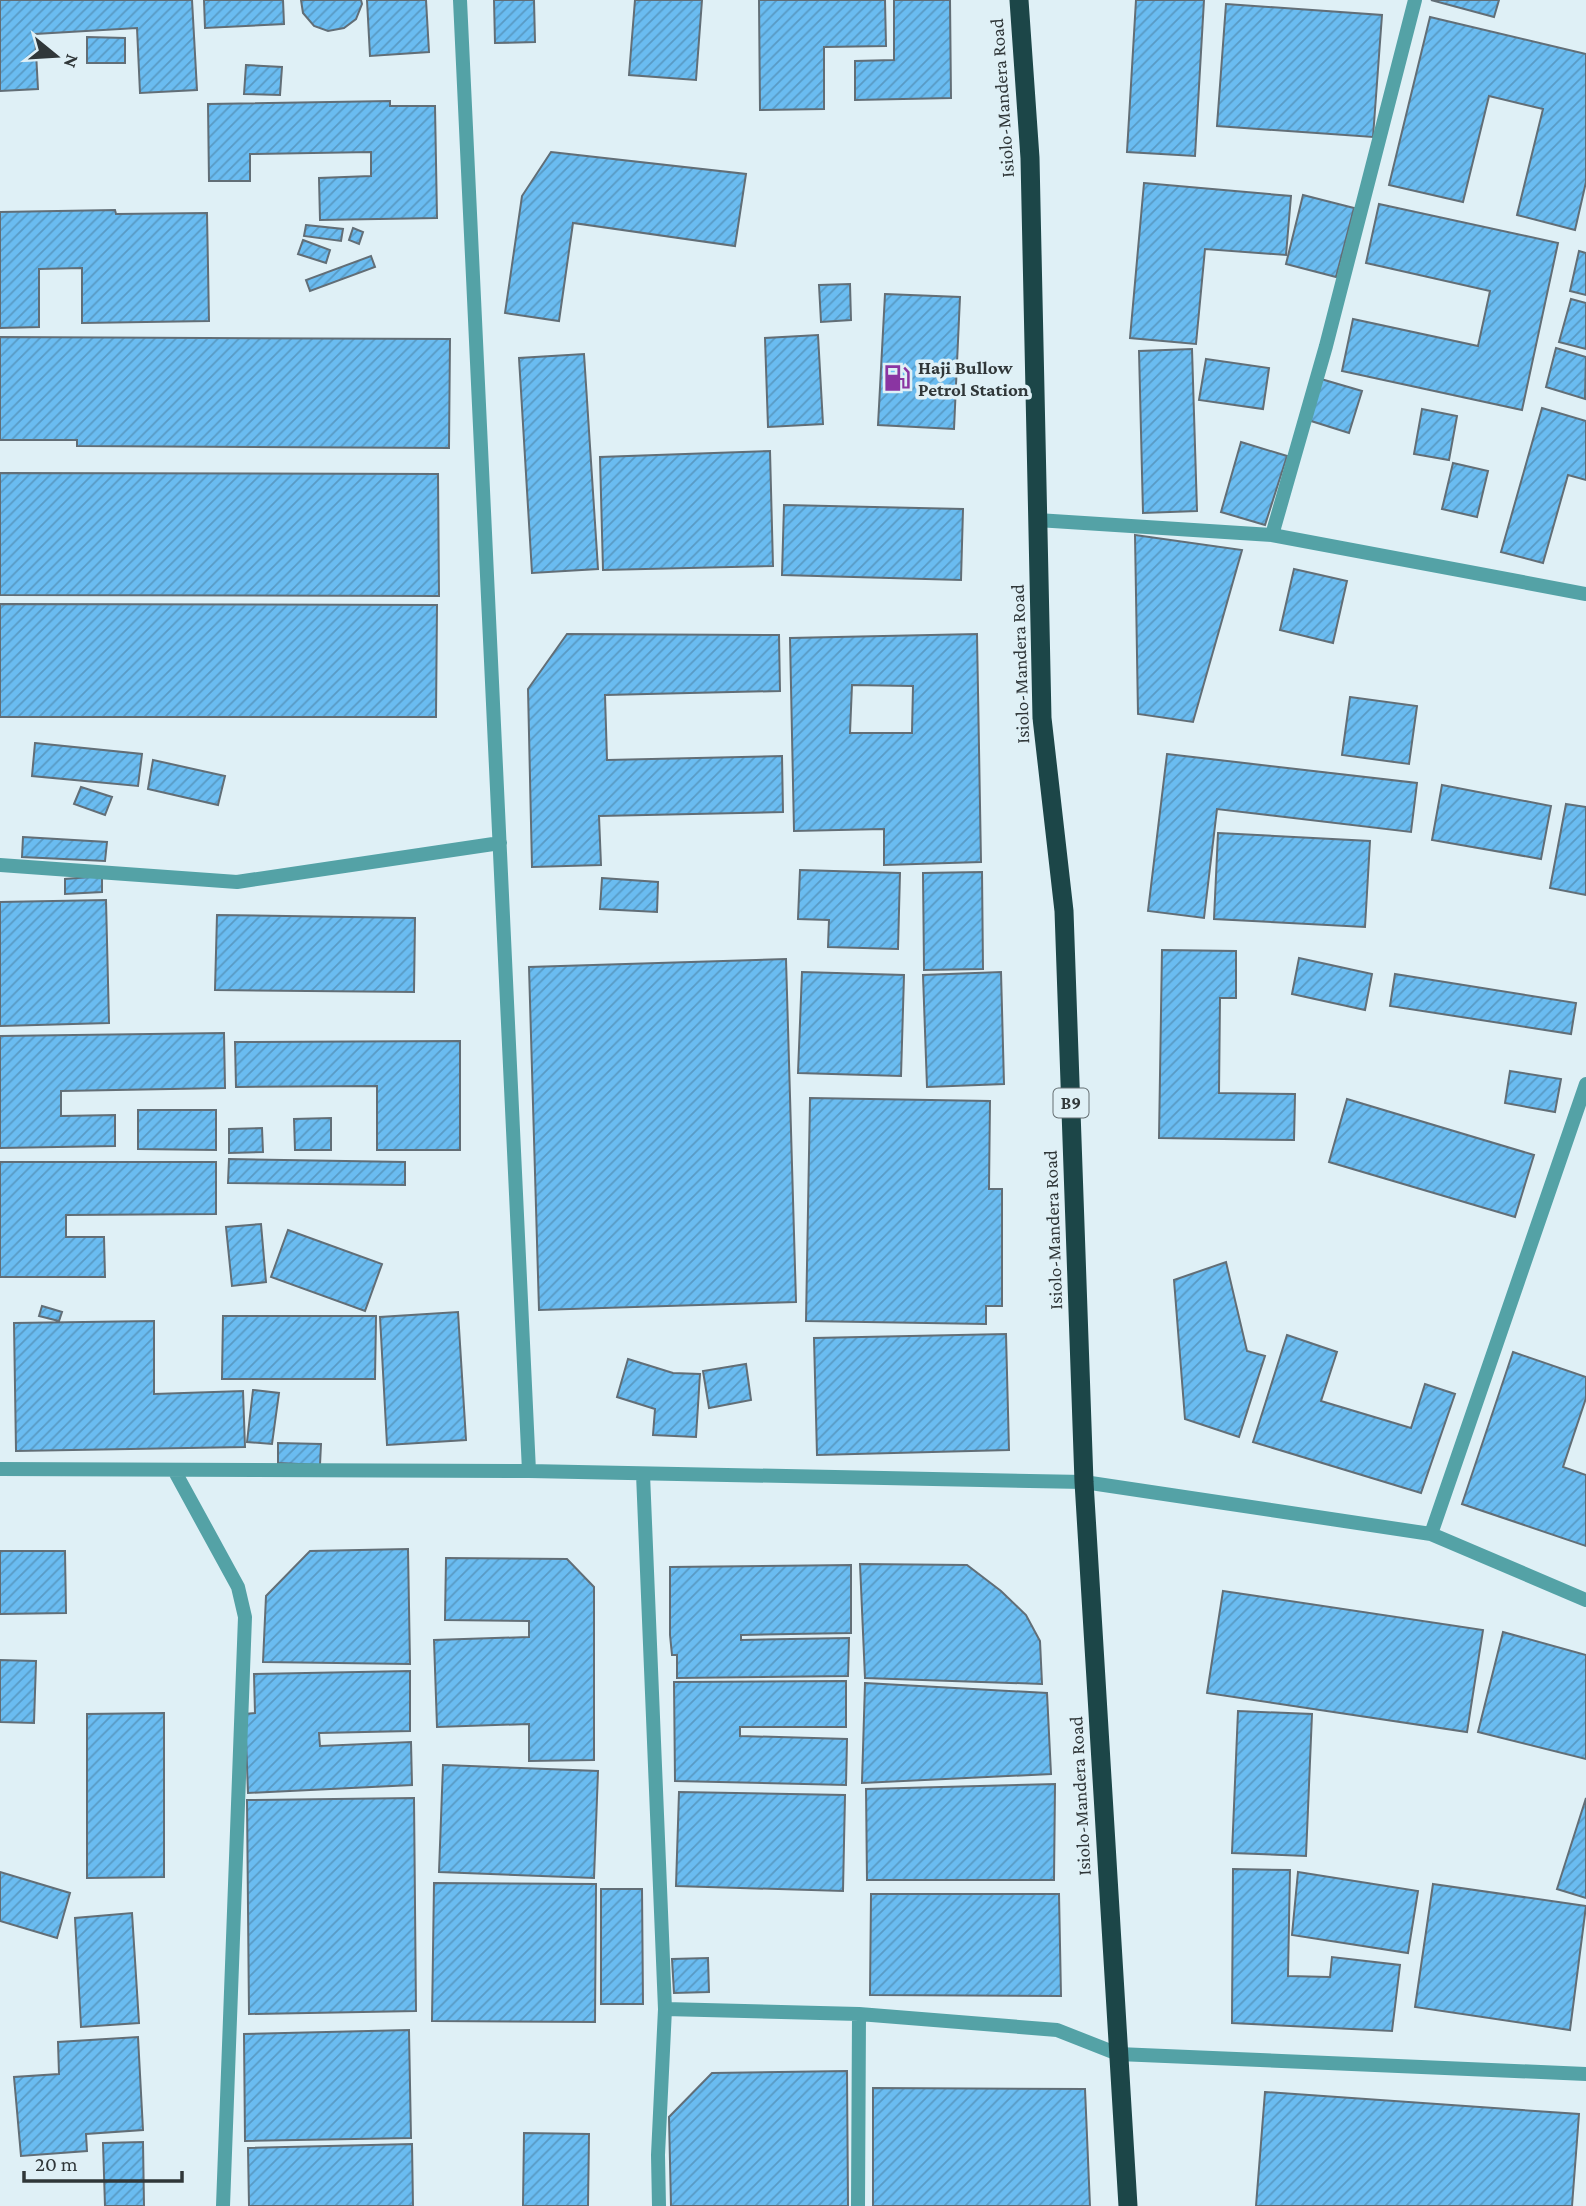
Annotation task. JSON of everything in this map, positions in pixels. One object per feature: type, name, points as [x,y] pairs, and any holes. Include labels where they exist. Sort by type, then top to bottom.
[{"type":"highway","name":"Isiolo-Mandera Road","points":[[1019,0],[1030,158],[1042,718],[1065,911],[1084,1482],[1128,2206]]},
{"type":"street","points":[[460,0],[529,1471]]},
{"type":"street","points":[[1272,535],[1326,346],[1415,0]]},
{"type":"street","points":[[1037,520],[1272,535],[1586,594]]},
{"type":"street","points":[[0,865],[237,882],[500,843]]},
{"type":"street","points":[[1431,1534],[1586,1084]]},
{"type":"street","points":[[0,1469],[529,1471],[1084,1482],[1431,1534],[1586,1600]]},
{"type":"street","points":[[174,1470],[238,1587],[245,1617],[223,2206]]},
{"type":"street","points":[[643,1474],[665,2009],[657,2155],[659,2206]]},
{"type":"street","points":[[665,2009],[859,2014],[1057,2030],[1118,2054],[1586,2074]]},
{"type":"street","points":[[858,2206],[859,2014]]},
{"type":"building","points":[[0,0],[192,0],[197,90],[140,93],[137,28],[35,34],[38,89],[0,91]]},
{"type":"building","points":[[204,0],[283,0],[284,24],[205,28]]},
{"type":"building","points":[[301,0],[361,0],[362,4],[356,19],[344,28],[328,31],[314,26],[303,13]]},
{"type":"building","points":[[367,0],[426,0],[429,52],[370,56]]},
{"type":"building","points":[[494,0],[534,0],[535,42],[495,43]]},
{"type":"building","points":[[635,0],[702,0],[696,80],[629,75]]},
{"type":"building","points":[[759,0],[885,0],[886,46],[824,47],[824,109],[760,110]]},
{"type":"building","points":[[894,0],[950,0],[951,98],[855,100],[855,61],[894,60]]},
{"type":"building","points":[[1136,0],[1204,0],[1195,156],[1127,152]]},
{"type":"building","points":[[1431,0],[1499,0],[1494,17]]},
{"type":"building","points":[[1226,4],[1382,15],[1373,137],[1217,126]]},
{"type":"building","points":[[1430,17],[1586,54],[1586,182],[1575,230],[1517,215],[1543,109],[1489,96],[1463,202],[1389,185]]},
{"type":"building","points":[[87,37],[125,38],[125,63],[87,63]]},
{"type":"building","points":[[246,65],[282,67],[280,95],[244,94]]},
{"type":"building","points":[[390,101],[390,106],[435,106],[437,218],[320,220],[319,178],[371,176],[371,152],[250,154],[250,181],[209,181],[208,104]]},
{"type":"building","points":[[551,152],[746,174],[735,246],[573,223],[559,321],[505,313],[522,196]]},
{"type":"building","points":[[1144,183],[1291,196],[1286,255],[1205,249],[1196,344],[1130,338]]},
{"type":"building","points":[[1303,195],[1354,208],[1336,277],[1286,264]]},
{"type":"building","points":[[1379,204],[1558,243],[1522,410],[1342,371],[1353,319],[1478,346],[1490,291],[1366,263]]},
{"type":"building","points":[[115,210],[116,214],[207,213],[209,321],[82,323],[82,268],[39,269],[39,327],[0,328],[0,212]]},
{"type":"building","points":[[306,225],[343,229],[341,241],[304,236]]},
{"type":"building","points":[[353,228],[363,232],[359,244],[349,240]]},
{"type":"building","points":[[303,240],[330,250],[326,263],[298,254]]},
{"type":"building","points":[[1579,251],[1586,253],[1586,295],[1570,291]]},
{"type":"building","points":[[371,256],[375,267],[310,291],[306,280]]},
{"type":"building","points":[[850,284],[851,320],[821,322],[819,285]]},
{"type":"building","points":[[885,294],[960,297],[954,429],[878,425]]},
{"type":"building","points":[[1571,299],[1586,303],[1586,349],[1559,342]]},
{"type":"building","points":[[818,335],[823,424],[768,427],[765,338]]},
{"type":"building","points":[[0,337],[450,339],[449,448],[77,446],[77,440],[0,440]]},
{"type":"building","points":[[1556,348],[1586,357],[1585,399],[1546,387]]},
{"type":"building","points":[[1192,349],[1197,511],[1143,513],[1139,351]]},
{"type":"building","points":[[584,354],[598,569],[532,573],[519,358]]},
{"type":"building","points":[[1206,359],[1269,368],[1263,409],[1199,400]]},
{"type":"building","points":[[1321,379],[1362,391],[1349,433],[1308,420]]},
{"type":"building","points":[[1542,408],[1586,421],[1586,480],[1568,475],[1543,563],[1501,552]]},
{"type":"building","points":[[1422,409],[1457,416],[1449,460],[1414,454]]},
{"type":"building","points":[[1241,442],[1287,456],[1265,525],[1221,512]]},
{"type":"building","points":[[770,451],[773,566],[603,570],[600,457]]},
{"type":"building","points":[[1453,463],[1488,471],[1477,517],[1442,509]]},
{"type":"building","points":[[0,473],[438,474],[439,596],[0,595]]},
{"type":"building","points":[[784,505],[963,509],[961,580],[782,575]]},
{"type":"building","points":[[1135,535],[1242,550],[1193,722],[1138,714]]},
{"type":"building","points":[[1294,569],[1347,581],[1333,643],[1280,630]]},
{"type":"building","points":[[0,604],[437,605],[436,717],[0,717]]},
{"type":"building","points":[[567,634],[779,635],[780,691],[605,695],[607,760],[782,756],[783,812],[599,816],[601,865],[532,867],[528,689]]},
{"type":"building","points":[[977,634],[981,862],[884,865],[884,829],[794,831],[790,638]],"holes":[[[852,685],[913,686],[912,733],[850,733]]]},
{"type":"building","points":[[1350,697],[1417,706],[1409,764],[1342,755]]},
{"type":"building","points":[[35,743],[142,754],[138,786],[32,776]]},
{"type":"building","points":[[1167,754],[1417,783],[1411,832],[1217,809],[1204,918],[1148,911]]},
{"type":"building","points":[[153,760],[225,776],[218,805],[148,789]]},
{"type":"building","points":[[1442,785],[1551,806],[1541,859],[1432,840]]},
{"type":"building","points":[[81,787],[112,797],[105,815],[74,804]]},
{"type":"building","points":[[1566,804],[1586,807],[1586,895],[1550,888]]},
{"type":"building","points":[[1218,833],[1370,841],[1365,927],[1214,919]]},
{"type":"building","points":[[23,837],[107,842],[105,861],[22,857]]},
{"type":"building","points":[[800,870],[900,873],[898,949],[828,947],[829,920],[798,919]]},
{"type":"building","points":[[982,872],[983,969],[924,970],[923,873]]},
{"type":"building","points":[[102,876],[102,892],[65,894],[65,879]]},
{"type":"building","points":[[602,878],[658,882],[657,912],[600,909]]},
{"type":"building","points":[[106,900],[109,1023],[0,1026],[0,902]]},
{"type":"building","points":[[217,915],[415,918],[414,992],[215,990]]},
{"type":"building","points":[[1162,950],[1236,951],[1236,998],[1220,998],[1219,1093],[1295,1094],[1294,1140],[1159,1138]]},
{"type":"building","points":[[1299,958],[1372,974],[1365,1010],[1292,994]]},
{"type":"building","points":[[786,959],[796,1302],[539,1310],[529,967]]},
{"type":"building","points":[[802,972],[904,975],[901,1076],[798,1073]]},
{"type":"building","points":[[1001,972],[1004,1084],[927,1087],[923,975]]},
{"type":"building","points":[[1395,974],[1576,1003],[1571,1034],[1390,1006]]},
{"type":"building","points":[[224,1033],[225,1088],[61,1091],[61,1116],[115,1115],[115,1146],[0,1148],[0,1036]]},
{"type":"building","points":[[460,1041],[460,1150],[377,1150],[377,1086],[236,1087],[235,1042]]},
{"type":"building","points":[[1510,1071],[1561,1079],[1555,1112],[1505,1103]]},
{"type":"building","points":[[810,1098],[990,1101],[989,1189],[1002,1189],[1002,1306],[986,1306],[986,1324],[806,1321]]},
{"type":"building","points":[[1347,1099],[1534,1155],[1515,1217],[1329,1162]]},
{"type":"building","points":[[138,1110],[216,1110],[216,1150],[138,1149]]},
{"type":"building","points":[[331,1118],[331,1150],[295,1150],[294,1119]]},
{"type":"building","points":[[262,1128],[263,1152],[229,1153],[229,1129]]},
{"type":"building","points":[[229,1159],[405,1162],[405,1185],[228,1183]]},
{"type":"building","points":[[0,1162],[216,1162],[216,1214],[66,1215],[66,1237],[104,1237],[105,1277],[0,1277]]},
{"type":"building","points":[[261,1224],[266,1282],[232,1286],[226,1227]]},
{"type":"building","points":[[288,1230],[382,1264],[365,1311],[271,1277]]},
{"type":"building","points":[[1226,1262],[1247,1351],[1265,1356],[1239,1437],[1185,1419],[1174,1280]]},
{"type":"building","points":[[42,1306],[62,1312],[59,1321],[39,1316]]},
{"type":"building","points":[[458,1312],[466,1440],[387,1445],[380,1317]]},
{"type":"building","points":[[223,1316],[376,1316],[375,1379],[222,1379]]},
{"type":"building","points":[[154,1321],[154,1394],[243,1391],[245,1447],[16,1451],[14,1323]]},
{"type":"building","points":[[1006,1334],[1009,1450],[817,1455],[814,1338]]},
{"type":"building","points":[[1287,1335],[1337,1352],[1321,1401],[1411,1428],[1425,1384],[1455,1394],[1421,1493],[1253,1442]]},
{"type":"building","points":[[1513,1352],[1586,1377],[1586,1398],[1563,1467],[1586,1475],[1586,1546],[1462,1504]]},
{"type":"building","points":[[628,1359],[673,1373],[700,1374],[696,1437],[653,1435],[655,1409],[617,1397]]},
{"type":"building","points":[[746,1364],[751,1400],[709,1408],[703,1371]]},
{"type":"building","points":[[253,1390],[279,1393],[272,1444],[247,1442]]},
{"type":"building","points":[[278,1443],[321,1444],[320,1465],[278,1463]]},
{"type":"building","points":[[408,1549],[410,1664],[263,1662],[266,1596],[310,1551]]},
{"type":"building","points":[[0,1551],[65,1551],[66,1613],[0,1614]]},
{"type":"building","points":[[446,1558],[567,1559],[594,1587],[594,1760],[529,1761],[529,1724],[437,1727],[434,1640],[529,1637],[529,1621],[445,1620]]},
{"type":"building","points":[[860,1564],[967,1565],[1001,1591],[1026,1615],[1040,1641],[1042,1684],[865,1678]]},
{"type":"building","points":[[851,1565],[851,1633],[741,1635],[741,1640],[849,1638],[848,1676],[677,1678],[677,1655],[672,1655],[670,1635],[670,1567]]},
{"type":"building","points":[[1223,1591],[1483,1630],[1467,1732],[1207,1693]]},
{"type":"building","points":[[1503,1632],[1586,1655],[1586,1759],[1478,1732]]},
{"type":"building","points":[[0,1660],[36,1661],[34,1723],[0,1722]]},
{"type":"building","points":[[410,1671],[410,1731],[319,1733],[320,1746],[411,1742],[412,1785],[248,1793],[245,1714],[255,1713],[254,1674]]},
{"type":"building","points":[[846,1681],[846,1727],[740,1727],[740,1736],[847,1739],[846,1785],[675,1781],[674,1682]]},
{"type":"building","points":[[865,1683],[1047,1693],[1051,1774],[862,1783]]},
{"type":"building","points":[[1238,1711],[1312,1714],[1306,1856],[1232,1853]]},
{"type":"building","points":[[164,1713],[164,1877],[87,1878],[87,1714]]},
{"type":"building","points":[[443,1765],[598,1771],[594,1878],[439,1872]]},
{"type":"building","points":[[1055,1784],[1054,1880],[867,1880],[866,1789]]},
{"type":"building","points":[[679,1792],[845,1795],[843,1891],[676,1886]]},
{"type":"building","points":[[414,1798],[416,2011],[249,2014],[247,1800]]},
{"type":"building","points":[[1586,1798],[1586,1898],[1557,1889]]},
{"type":"building","points":[[1233,1869],[1290,1870],[1288,1976],[1330,1977],[1332,1957],[1400,1965],[1392,2031],[1232,2023]]},
{"type":"building","points":[[0,1872],[70,1893],[57,1938],[0,1921]]},
{"type":"building","points":[[1298,1872],[1418,1891],[1408,1953],[1292,1935]]},
{"type":"building","points":[[434,1883],[596,1884],[595,2022],[432,2021]]},
{"type":"building","points":[[1433,1884],[1586,1906],[1570,2030],[1415,2007]]},
{"type":"building","points":[[601,1889],[642,1889],[643,2004],[601,2004]]},
{"type":"building","points":[[871,1894],[1059,1894],[1061,1996],[870,1995]]},
{"type":"building","points":[[132,1913],[139,2023],[81,2027],[75,1918]]},
{"type":"building","points":[[708,1958],[709,1992],[674,1993],[672,1959]]},
{"type":"building","points":[[409,2030],[411,2138],[245,2141],[244,2034]]},
{"type":"building","points":[[138,2037],[143,2130],[86,2134],[87,2151],[21,2156],[14,2077],[59,2074],[58,2042]]},
{"type":"building","points":[[847,2071],[848,2206],[671,2206],[669,2117],[712,2073]]},
{"type":"building","points":[[873,2088],[1085,2089],[1090,2206],[873,2206]]},
{"type":"building","points":[[1265,2092],[1579,2114],[1572,2206],[1256,2206]]},
{"type":"building","points":[[524,2133],[589,2134],[588,2206],[523,2206]]},
{"type":"building","points":[[143,2142],[144,2206],[105,2206],[103,2143]]},
{"type":"building","points":[[412,2144],[413,2206],[249,2206],[248,2148]]},
{"type":"place","name":"Haji Bullow Petrol Station","points":[[897,378]]}]
